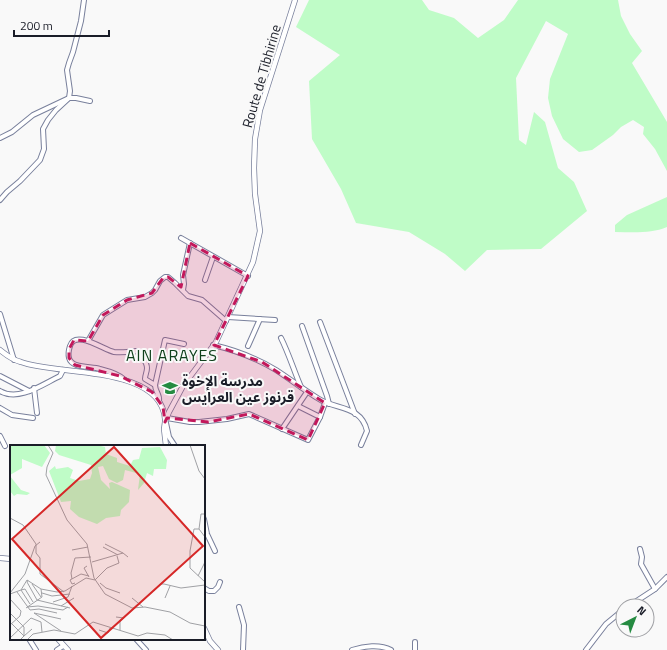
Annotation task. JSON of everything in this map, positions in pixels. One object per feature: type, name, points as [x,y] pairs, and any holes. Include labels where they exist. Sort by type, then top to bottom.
[{"type":"street","points":[[0,200],[40,160],[44,149],[43,129],[56,110],[69,98],[69,62],[81,21],[84,0]]},
{"type":"street","name":"Route de Tibhirine","points":[[166,445],[164,429],[166,420],[183,386],[213,345],[248,276],[253,262],[260,231],[255,194],[255,139],[260,110],[295,0]]},
{"type":"street","points":[[0,138],[12,132],[33,115],[69,98],[90,101]]},
{"type":"street","points":[[181,238],[248,276]]},
{"type":"street","points":[[182,290],[184,284],[183,275],[190,243]]},
{"type":"street","points":[[205,280],[214,257]]},
{"type":"street","points":[[88,341],[103,315],[127,300],[145,297],[152,293],[163,278],[168,277],[188,296],[202,300],[227,319],[275,320]]},
{"type":"street","points":[[0,314],[14,360]]},
{"type":"street","points":[[248,346],[260,319]]},
{"type":"street","points":[[320,322],[355,414]]},
{"type":"street","points":[[166,420],[199,422],[227,419],[249,414],[308,440],[327,403],[327,396],[302,326]]},
{"type":"street","points":[[281,338],[288,352],[301,388]]},
{"type":"street","points":[[127,382],[120,376],[100,369],[80,366],[72,363],[69,358],[71,342],[77,339],[88,341],[113,352],[138,352],[147,368],[145,379],[154,385]]},
{"type":"street","points":[[174,445],[169,437],[165,413],[154,385],[165,340],[184,344]]},
{"type":"street","points":[[213,345],[227,348],[262,362],[277,370],[301,388],[327,403],[344,408],[355,414],[363,421],[367,432],[361,445]]},
{"type":"street","points":[[0,350],[14,360],[30,365],[88,373],[140,385],[146,388],[159,400]]},
{"type":"street","points":[[0,391],[14,395],[29,391],[60,376],[63,370]]},
{"type":"street","points":[[0,376],[29,391]]},
{"type":"street","points":[[34,388],[38,413]]},
{"type":"street","points":[[282,429],[308,392]]},
{"type":"street","points":[[298,406],[320,417]]},
{"type":"street","points":[[0,408],[12,415],[33,418]]},
{"type":"street","points":[[0,436],[5,446]]},
{"type":"street","points":[[205,524],[207,534],[215,552]]},
{"type":"street","points":[[640,550],[642,557],[641,564],[655,589]]},
{"type":"street","points":[[0,558],[10,559]]},
{"type":"street","points":[[641,598],[655,589],[667,577]]},
{"type":"street","points":[[205,588],[214,591],[220,582]]},
{"type":"street","points":[[239,607],[244,625],[243,650]]},
{"type":"street","points":[[586,650],[606,624],[615,617]]},
{"type":"street","points":[[205,630],[210,641],[218,650]]},
{"type":"street","points":[[30,640],[36,650]]},
{"type":"street","points":[[59,640],[68,650]]},
{"type":"street","points":[[137,640],[146,650]]},
{"type":"street","points":[[415,642],[416,650]]},
{"type":"street","points":[[57,650],[63,646]]},
{"type":"street","points":[[352,650],[374,646],[386,647],[391,650]]},
{"type":"highlighted area","points":[[190,243],[248,276],[214,345],[262,362],[325,403],[308,440],[249,414],[208,422],[167,418],[165,422],[163,407],[152,392],[120,376],[75,365],[69,358],[69,349],[74,340],[88,341],[103,315],[127,300],[152,293],[163,278],[168,277],[181,287]]},
{"type":"green space","points":[[309,0],[422,0],[429,10],[454,18],[478,38],[504,20],[518,0],[618,0],[621,16],[630,34],[642,51],[632,63],[667,122],[667,171],[655,149],[643,134],[644,127],[633,120],[621,127],[613,135],[592,150],[579,152],[563,139],[552,116],[548,98],[550,79],[568,34],[546,21],[516,78],[519,140],[526,145],[534,112],[545,122],[558,168],[574,182],[587,211],[541,249],[487,250],[465,271],[445,254],[409,232],[356,223],[341,189],[312,139],[309,81],[340,55],[296,27]]},
{"type":"green space","points":[[667,197],[667,227],[648,232],[615,232],[615,225],[627,215]]},
{"type":"place","name":"مدرسة الإخوة قرنوز عين العرايس","points":[[170,388]]},
{"type":"district","name":"AIN ARAYES","points":[[172,355]]}]
